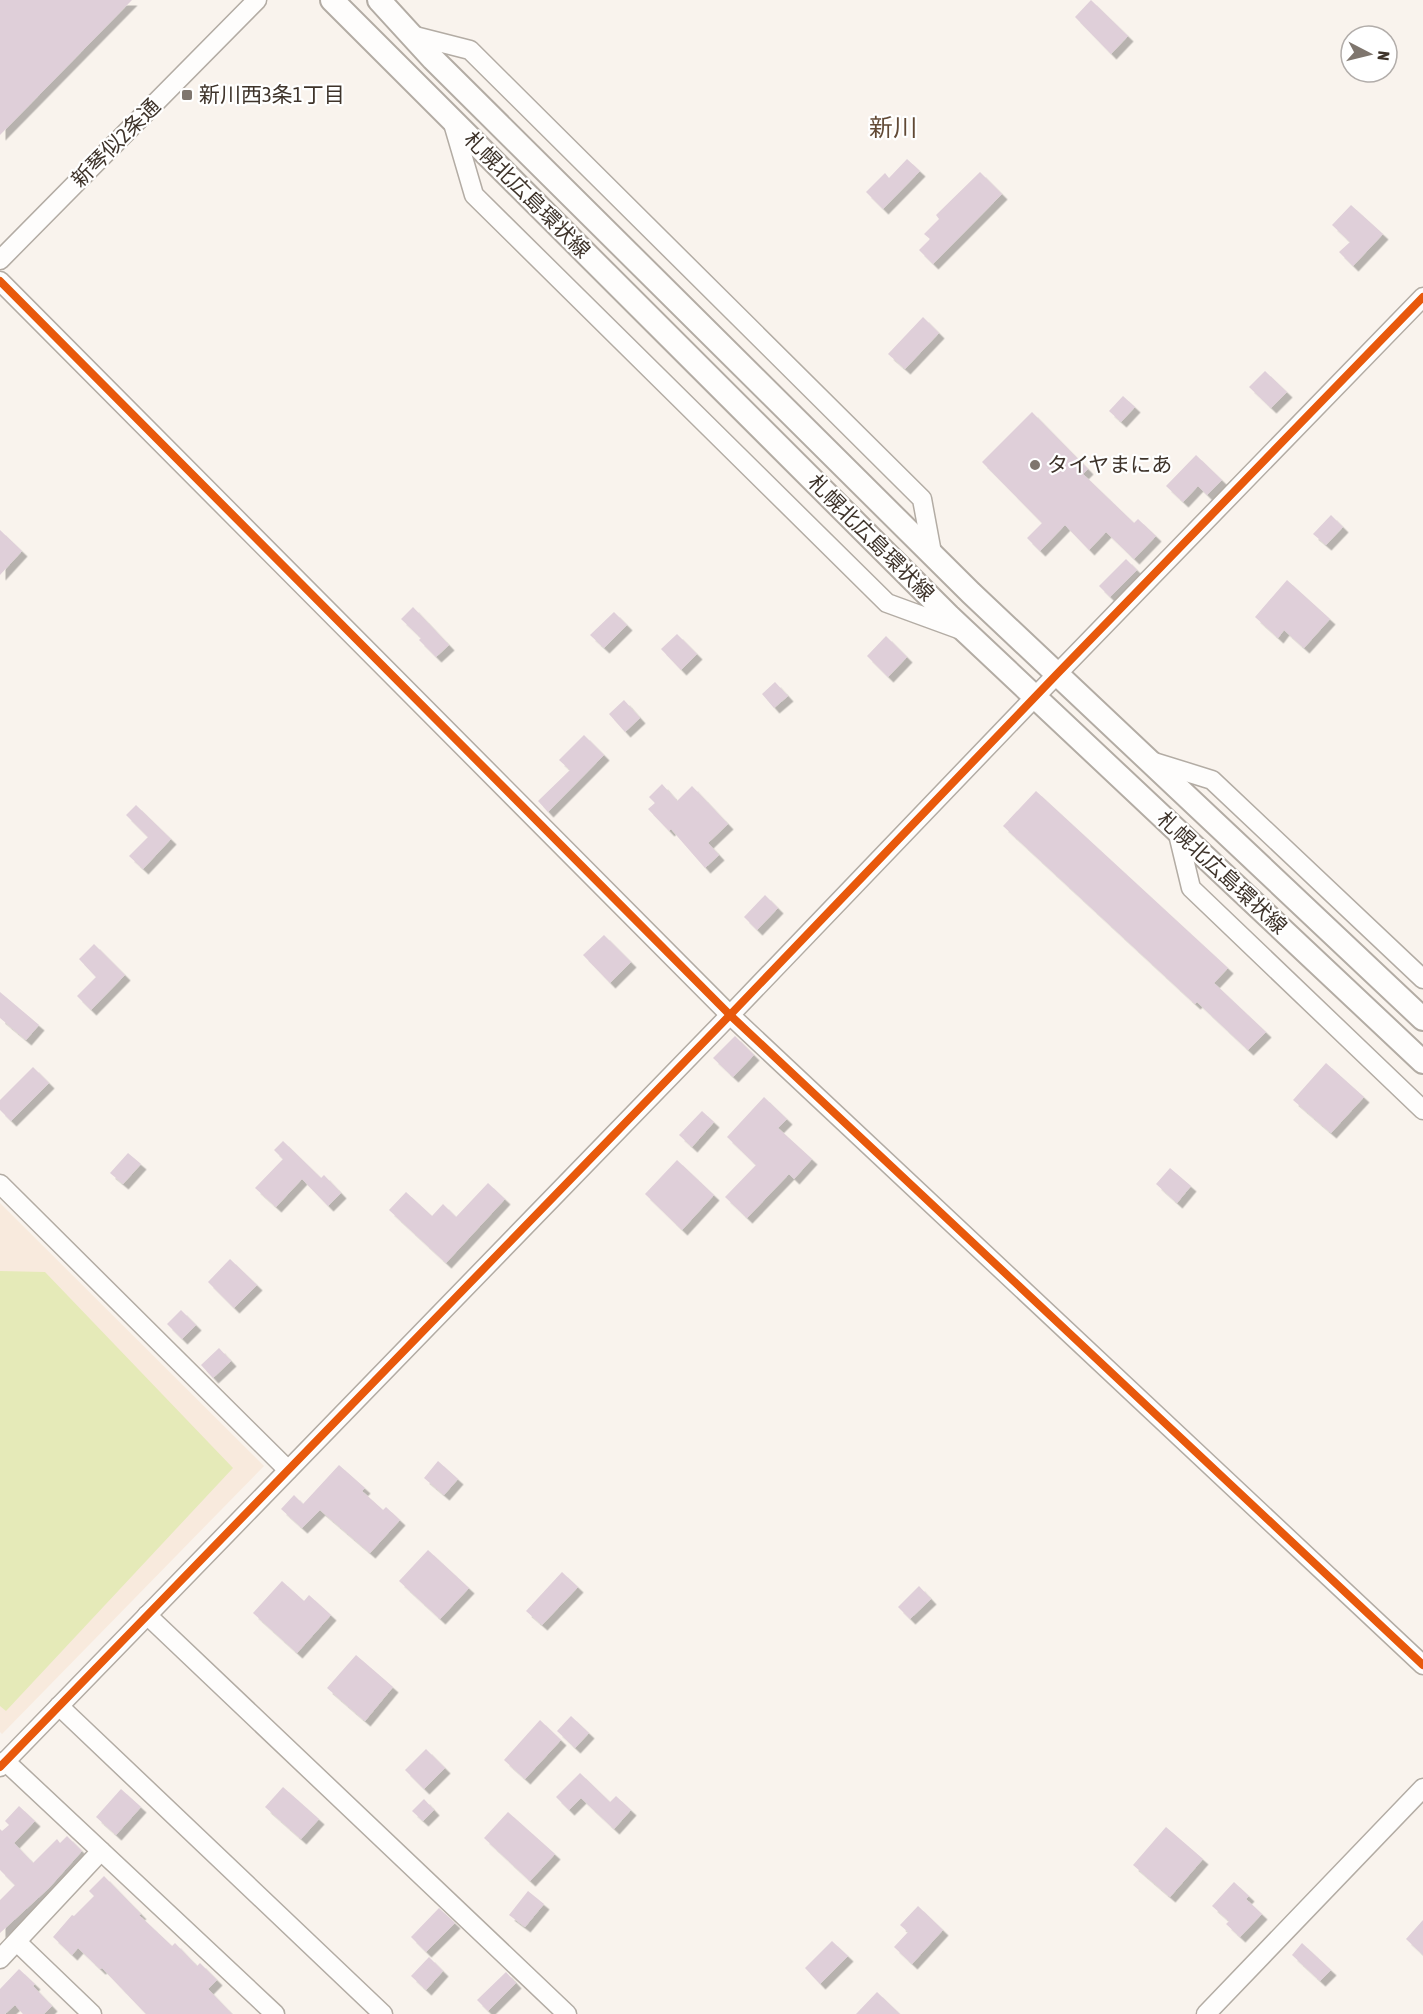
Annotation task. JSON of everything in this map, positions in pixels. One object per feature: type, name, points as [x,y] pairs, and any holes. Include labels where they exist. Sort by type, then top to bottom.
[{"type":"main road","name":"札幌北広島環状線","points":[[332,0],[966,632],[1423,1062]]},
{"type":"main road","name":"札幌北広島環状線","points":[[379,0],[433,59],[932,553],[1423,1019]]},
{"type":"street","name":"新琴似2条通","points":[[0,260],[257,0]]},
{"type":"street","points":[[411,35],[470,50],[905,482],[922,499],[932,553]]},
{"type":"street","points":[[452,120],[474,195],[887,603],[966,632]]},
{"type":"street","points":[[0,281],[730,1015],[1423,1665]]},
{"type":"street","points":[[275,2014],[101,1851],[3,1764],[1423,297]]},
{"type":"street","points":[[1149,761],[1212,780],[1423,979]]},
{"type":"street","points":[[1177,830],[1191,888],[1423,1110]]},
{"type":"street","points":[[0,1184],[288,1470]]},
{"type":"street","points":[[147,1615],[561,2012]]},
{"type":"street","points":[[59,1706],[383,2014]]},
{"type":"street","points":[[1206,2014],[1423,1788]]},
{"type":"street","points":[[0,1959],[101,1851]]},
{"type":"street","points":[[18,1942],[92,2014]]},
{"type":"shaded area","points":[[0,1203],[264,1466],[2,1734],[0,1732]]},
{"type":"green space","points":[[0,1271],[45,1272],[233,1468],[6,1711],[0,1706]]},
{"type":"building","points":[[0,0],[132,0],[0,135]]},
{"type":"building","points":[[1091,0],[1128,36],[1111,54],[1075,17]]},
{"type":"building","points":[[907,159],[920,171],[883,209],[866,192],[885,173],[889,178]]},
{"type":"building","points":[[980,172],[1002,194],[933,264],[919,250],[930,239],[924,234],[939,219],[936,215]]},
{"type":"building","points":[[1351,205],[1383,234],[1353,266],[1339,252],[1350,242],[1332,225]]},
{"type":"building","points":[[923,317],[939,333],[905,369],[888,354]]},
{"type":"building","points":[[1265,371],[1287,392],[1271,408],[1249,387]]},
{"type":"building","points":[[1123,396],[1135,407],[1121,422],[1109,411]]},
{"type":"building","points":[[1032,412],[1088,469],[1083,474],[1134,523],[1138,519],[1156,536],[1134,559],[1106,532],[1089,550],[1065,525],[1040,551],[1027,538],[1042,523],[982,462]]},
{"type":"building","points":[[1196,455],[1222,480],[1207,495],[1198,486],[1183,502],[1166,486]]},
{"type":"building","points":[[1331,515],[1343,527],[1326,545],[1313,534]]},
{"type":"building","points":[[0,530],[22,551],[0,575]]},
{"type":"building","points":[[1126,559],[1137,570],[1110,597],[1099,586]]},
{"type":"building","points":[[1287,580],[1330,619],[1304,648],[1284,630],[1278,638],[1255,617]]},
{"type":"building","points":[[413,607],[449,645],[436,657],[419,640],[421,638],[401,619]]},
{"type":"building","points":[[614,612],[627,625],[604,648],[590,635]]},
{"type":"building","points":[[677,634],[697,654],[681,670],[661,649]]},
{"type":"building","points":[[886,636],[907,657],[888,677],[867,656]]},
{"type":"building","points":[[775,682],[788,696],[774,708],[762,694]]},
{"type":"building","points":[[624,700],[640,718],[625,732],[609,714]]},
{"type":"building","points":[[584,735],[604,755],[548,812],[538,801],[570,770],[559,760]]},
{"type":"building","points":[[662,784],[677,801],[692,786],[728,824],[708,843],[719,855],[705,868],[671,829],[669,831],[648,809],[655,803],[649,797]]},
{"type":"building","points":[[1036,791],[1228,968],[1214,983],[1266,1032],[1248,1050],[1197,1002],[1195,1004],[1003,826]]},
{"type":"building","points":[[136,805],[171,839],[143,869],[129,856],[148,837],[126,815]]},
{"type":"building","points":[[765,895],[778,908],[757,930],[744,917]]},
{"type":"building","points":[[604,935],[631,962],[610,983],[583,955]]},
{"type":"building","points":[[94,944],[125,975],[91,1010],[77,996],[96,977],[79,959]]},
{"type":"building","points":[[0,992],[39,1025],[26,1040],[0,1018]]},
{"type":"building","points":[[735,1036],[754,1055],[733,1077],[713,1058]]},
{"type":"building","points":[[1326,1063],[1364,1097],[1331,1133],[1293,1100]]},
{"type":"building","points":[[33,1067],[49,1083],[11,1121],[0,1110],[0,1100]]},
{"type":"building","points":[[764,1097],[787,1119],[778,1128],[812,1159],[794,1179],[789,1174],[747,1218],[725,1197],[756,1165],[727,1137]]},
{"type":"building","points":[[702,1111],[714,1122],[692,1147],[679,1135]]},
{"type":"building","points":[[283,1141],[321,1178],[324,1175],[341,1193],[328,1206],[302,1179],[276,1207],[255,1188],[283,1159],[274,1150]]},
{"type":"building","points":[[128,1153],[141,1164],[123,1184],[110,1173]]},
{"type":"building","points":[[677,1160],[714,1195],[682,1230],[645,1194]]},
{"type":"building","points":[[1170,1168],[1191,1186],[1177,1203],[1156,1184]]},
{"type":"building","points":[[488,1183],[505,1199],[446,1263],[389,1210],[406,1192],[432,1216],[443,1204],[456,1217]]},
{"type":"building","points":[[230,1259],[257,1285],[234,1308],[208,1282]]},
{"type":"building","points":[[181,1310],[196,1325],[182,1339],[167,1324]]},
{"type":"building","points":[[219,1348],[231,1361],[213,1378],[201,1365]]},
{"type":"building","points":[[438,1461],[458,1479],[444,1495],[424,1478]]},
{"type":"building","points":[[339,1465],[365,1488],[362,1491],[383,1510],[386,1507],[400,1520],[370,1553],[320,1510],[302,1528],[281,1509],[294,1495],[303,1504]]},
{"type":"building","points":[[428,1550],[469,1588],[440,1619],[399,1581]]},
{"type":"building","points":[[562,1572],[578,1587],[542,1625],[526,1611]]},
{"type":"building","points":[[282,1581],[304,1601],[309,1595],[331,1615],[297,1653],[253,1613]]},
{"type":"building","points":[[919,1586],[931,1599],[910,1619],[898,1607]]},
{"type":"building","points":[[356,1655],[393,1687],[365,1721],[327,1688]]},
{"type":"building","points":[[571,1716],[589,1733],[575,1748],[557,1731]]},
{"type":"building","points":[[540,1720],[561,1740],[525,1779],[504,1760]]},
{"type":"building","points":[[426,1749],[445,1768],[424,1789],[405,1770]]},
{"type":"building","points":[[580,1773],[610,1802],[616,1796],[631,1810],[614,1829],[581,1798],[569,1810],[556,1797]]},
{"type":"building","points":[[283,1787],[319,1819],[301,1839],[265,1807]]},
{"type":"building","points":[[121,1789],[141,1807],[116,1835],[96,1817]]},
{"type":"building","points":[[424,1799],[434,1810],[423,1821],[412,1811]]},
{"type":"building","points":[[19,1806],[35,1821],[14,1843],[33,1863],[57,1839],[60,1843],[67,1836],[82,1851],[49,1888],[0,1933],[0,1900],[15,1885],[0,1870],[0,1829],[2,1831],[9,1825],[5,1821]]},
{"type":"building","points":[[508,1812],[555,1854],[530,1881],[484,1838]]},
{"type":"building","points":[[1166,1827],[1203,1859],[1170,1897],[1133,1865]]},
{"type":"building","points":[[104,1876],[141,1914],[139,1915],[172,1946],[175,1943],[197,1966],[200,1963],[217,1980],[208,1989],[232,2014],[146,2014],[102,1968],[100,1969],[78,1948],[72,1955],[53,1937],[72,1915],[74,1916],[94,1896],[89,1891]]},
{"type":"building","points":[[1234,1882],[1249,1896],[1246,1899],[1262,1914],[1240,1937],[1226,1924],[1229,1921],[1212,1906]]},
{"type":"building","points":[[528,1891],[544,1904],[525,1927],[509,1915]]},
{"type":"building","points":[[918,1906],[943,1930],[912,1964],[894,1947],[908,1932],[900,1925]]},
{"type":"building","points":[[439,1908],[455,1923],[426,1952],[411,1937]]},
{"type":"building","points":[[1423,1920],[1423,1955],[1406,1939]]},
{"type":"building","points":[[832,1941],[848,1956],[820,1984],[805,1968]]},
{"type":"building","points":[[1302,1943],[1331,1970],[1320,1981],[1292,1955]]},
{"type":"building","points":[[429,1957],[443,1971],[426,1990],[411,1976]]},
{"type":"building","points":[[19,1969],[35,1984],[33,1986],[52,2006],[44,2014],[23,2014],[15,2005],[5,2014],[0,2014],[0,1989]]},
{"type":"building","points":[[506,1972],[516,1983],[488,2011],[477,2000]]},
{"type":"building","points":[[877,1992],[900,2014],[856,2014]]},
{"type":"cycle path","points":[[0,281],[730,1015],[1423,1665]]},
{"type":"cycle path","points":[[0,1767],[1423,297]]},
{"type":"place","name":"新川西3条1丁目","points":[[187,95]]},
{"type":"place","name":"タイヤまにあ","points":[[1035,465]]},
{"type":"district","name":"新川","points":[[893,128]]}]
